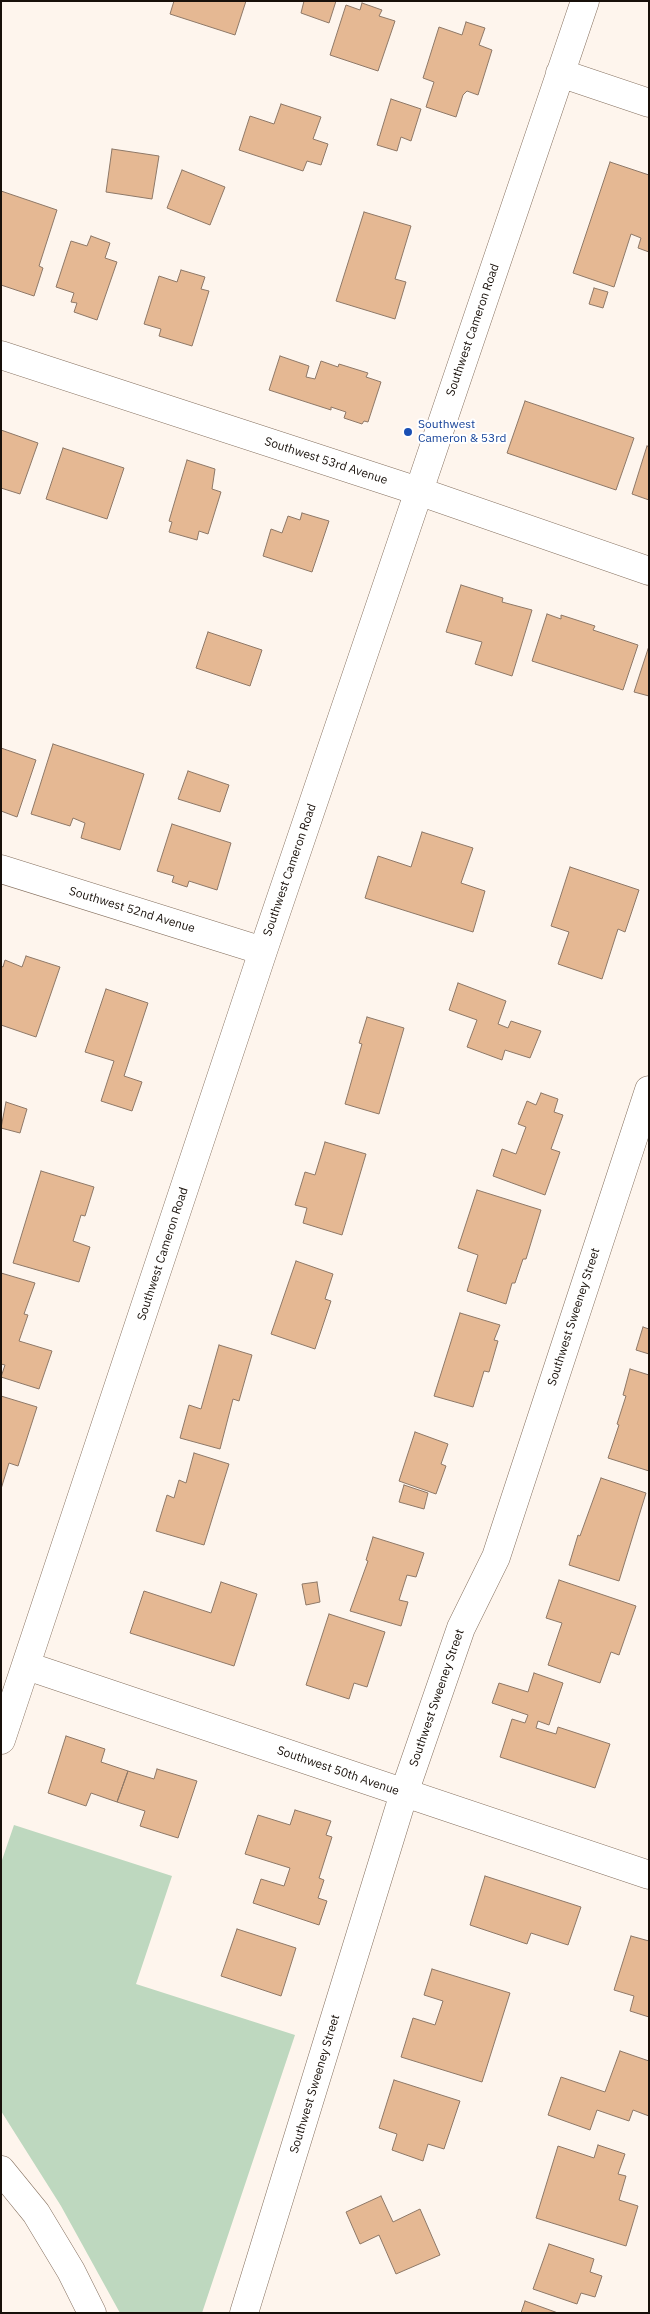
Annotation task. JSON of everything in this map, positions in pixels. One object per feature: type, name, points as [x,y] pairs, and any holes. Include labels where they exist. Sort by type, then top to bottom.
[{"type":"street","name":"Southwest Cameron Road","points":[[3,1730],[27,1666],[263,951],[560,73],[582,2]]},
{"type":"street","points":[[560,73],[649,103]]},
{"type":"street","name":"Southwest 53rd Avenue","points":[[1,355],[418,491],[649,571]]},
{"type":"street","name":"Southwest 52nd Avenue","points":[[1,870],[263,951]]},
{"type":"street","name":"Southwest Sweeney Street","points":[[244,2313],[404,1793],[461,1628],[496,1557],[649,1090]]},
{"type":"street","name":"Southwest 50th Avenue","points":[[27,1666],[649,1875]]},
{"type":"street","points":[[1,2170],[36,2213],[71,2271],[92,2313]]},
{"type":"green space","points":[[14,1825],[172,1876],[136,1984],[295,2035],[202,2313],[120,2313],[61,2206],[1,2111],[1,1863]]},
{"type":"building","points":[[174,1],[246,1],[235,35],[170,14]]},
{"type":"building","points":[[304,1],[336,1],[329,23],[301,13]]},
{"type":"building","points":[[362,3],[382,10],[379,16],[395,21],[378,71],[330,55],[346,5],[360,10]]},
{"type":"building","points":[[466,22],[485,28],[479,45],[492,50],[478,95],[467,91],[463,95],[456,117],[426,107],[434,82],[423,78],[439,27],[462,35]]},
{"type":"building","points":[[391,99],[421,109],[411,141],[401,137],[397,151],[377,145]]},
{"type":"building","points":[[281,104],[321,117],[313,139],[328,144],[321,165],[307,161],[303,171],[239,150],[250,116],[274,124]]},
{"type":"building","points":[[112,149],[159,156],[152,199],[106,192]]},
{"type":"building","points":[[610,162],[649,175],[649,252],[638,248],[641,238],[631,234],[614,287],[573,273]]},
{"type":"building","points":[[182,170],[225,187],[210,225],[167,208]]},
{"type":"building","points":[[1,191],[57,210],[39,266],[43,268],[34,296],[1,285]]},
{"type":"building","points":[[364,212],[411,226],[395,279],[406,282],[395,319],[336,301]]},
{"type":"building","points":[[91,236],[110,243],[105,258],[117,262],[97,320],[74,312],[77,303],[71,302],[74,293],[56,287],[71,241],[87,246]]},
{"type":"building","points":[[181,270],[205,277],[201,289],[209,291],[192,346],[159,336],[161,329],[144,324],[159,276],[177,282]]},
{"type":"building","points":[[594,288],[608,292],[603,308],[589,304]]},
{"type":"building","points":[[280,356],[309,366],[306,377],[315,379],[321,361],[338,367],[339,364],[368,373],[366,377],[381,382],[368,422],[364,421],[362,424],[344,418],[346,412],[331,407],[331,410],[269,390]]},
{"type":"building","points":[[525,401],[634,438],[616,490],[507,453]]},
{"type":"building","points":[[1,430],[38,443],[20,494],[1,488]]},
{"type":"building","points":[[647,446],[649,447],[649,500],[632,494]]},
{"type":"building","points":[[63,448],[124,468],[107,519],[46,499]]},
{"type":"building","points":[[187,460],[215,469],[212,489],[221,492],[208,534],[199,531],[197,540],[169,532],[172,522],[169,521]]},
{"type":"building","points":[[302,513],[329,521],[312,572],[263,556],[271,529],[282,533],[288,516],[300,520]]},
{"type":"building","points":[[461,585],[503,598],[502,602],[532,610],[512,676],[475,664],[482,642],[446,632]]},
{"type":"building","points":[[547,614],[561,619],[561,615],[595,626],[593,630],[638,645],[623,690],[532,661]]},
{"type":"building","points":[[208,632],[262,650],[250,686],[196,668]]},
{"type":"building","points":[[649,646],[649,696],[634,692]]},
{"type":"building","points":[[53,744],[144,774],[120,850],[81,838],[85,823],[73,818],[70,826],[31,814]]},
{"type":"building","points":[[1,748],[36,760],[17,817],[1,811]]},
{"type":"building","points":[[188,771],[229,785],[220,812],[178,799]]},
{"type":"building","points":[[172,824],[231,843],[217,890],[189,881],[187,887],[172,882],[174,876],[157,871]]},
{"type":"building","points":[[422,832],[473,848],[461,883],[485,891],[473,932],[365,898],[378,856],[411,867]]},
{"type":"building","points":[[570,867],[639,890],[625,932],[618,929],[602,979],[558,964],[569,932],[551,926]]},
{"type":"building","points":[[26,956],[60,967],[36,1037],[1,1025],[1,966],[3,967],[5,960],[22,967]]},
{"type":"building","points":[[458,983],[506,1001],[498,1024],[508,1028],[511,1021],[541,1031],[530,1058],[505,1050],[502,1060],[467,1047],[477,1020],[449,1010]]},
{"type":"building","points":[[106,989],[148,1003],[124,1076],[142,1082],[132,1111],[101,1101],[114,1061],[85,1052]]},
{"type":"building","points":[[367,1017],[404,1028],[379,1114],[345,1104],[362,1044],[359,1043]]},
{"type":"building","points":[[541,1093],[558,1099],[554,1112],[563,1115],[551,1149],[560,1152],[545,1195],[493,1176],[502,1149],[516,1154],[526,1127],[518,1124],[527,1101],[536,1105]]},
{"type":"building","points":[[6,1102],[27,1109],[20,1133],[1,1128]]},
{"type":"building","points":[[325,1142],[366,1154],[342,1235],[303,1223],[307,1208],[295,1205],[305,1172],[315,1175]]},
{"type":"building","points":[[41,1171],[94,1187],[85,1216],[81,1215],[73,1241],[90,1247],[79,1282],[13,1263]]},
{"type":"building","points":[[477,1190],[541,1210],[526,1259],[523,1259],[515,1283],[512,1283],[506,1304],[467,1291],[478,1255],[458,1248]]},
{"type":"building","points":[[296,1261],[333,1274],[325,1299],[331,1301],[315,1349],[271,1334]]},
{"type":"building","points":[[1,1273],[35,1283],[24,1314],[28,1315],[19,1341],[52,1351],[39,1389],[1,1377],[5,1365],[1,1364]]},
{"type":"building","points":[[460,1313],[500,1325],[494,1340],[498,1341],[489,1372],[484,1371],[473,1407],[434,1396]]},
{"type":"building","points":[[643,1327],[649,1329],[649,1354],[636,1350]]},
{"type":"building","points":[[219,1345],[252,1355],[239,1401],[233,1399],[220,1449],[180,1438],[189,1405],[201,1409]]},
{"type":"building","points":[[630,1369],[649,1375],[649,1471],[608,1458],[619,1425],[617,1424],[626,1396],[623,1395]]},
{"type":"building","points":[[1,1396],[37,1407],[18,1466],[9,1463],[1,1489]]},
{"type":"building","points":[[415,1432],[448,1444],[441,1464],[446,1466],[436,1494],[399,1481]]},
{"type":"building","points":[[194,1453],[229,1464],[204,1545],[156,1531],[167,1495],[174,1498],[179,1480],[186,1483]]},
{"type":"building","points":[[601,1478],[646,1493],[619,1581],[569,1565],[578,1535],[580,1536]]},
{"type":"building","points":[[404,1485],[428,1493],[424,1509],[399,1502]]},
{"type":"building","points":[[373,1537],[424,1553],[416,1577],[407,1575],[399,1600],[408,1602],[401,1626],[350,1611],[368,1561],[366,1560]]},
{"type":"building","points":[[559,1580],[636,1606],[619,1655],[611,1652],[600,1683],[548,1665],[562,1623],[546,1618]]},
{"type":"building","points":[[221,1582],[257,1594],[234,1666],[130,1633],[144,1591],[211,1613]]},
{"type":"building","points":[[317,1582],[320,1602],[306,1605],[302,1584]]},
{"type":"building","points":[[329,1614],[385,1632],[367,1687],[354,1683],[349,1699],[306,1685]]},
{"type":"building","points":[[534,1673],[563,1683],[549,1725],[538,1721],[536,1728],[556,1734],[558,1727],[610,1744],[595,1788],[500,1757],[512,1719],[525,1723],[528,1715],[492,1703],[499,1683],[528,1692]]},
{"type":"building","points":[[66,1736],[105,1749],[101,1762],[128,1771],[117,1802],[91,1793],[86,1806],[48,1793]]},
{"type":"building","points":[[157,1769],[197,1781],[178,1838],[140,1826],[145,1811],[117,1802],[128,1771],[154,1779]]},
{"type":"building","points":[[295,1810],[331,1821],[326,1835],[332,1837],[319,1878],[324,1880],[318,1898],[327,1901],[319,1925],[253,1903],[261,1879],[284,1886],[290,1868],[245,1854],[258,1815],[290,1825]]},
{"type":"building","points":[[485,1876],[581,1907],[568,1945],[531,1933],[527,1944],[470,1925]]},
{"type":"building","points":[[237,1929],[296,1948],[281,1996],[221,1976]]},
{"type":"building","points":[[631,1936],[649,1941],[649,2017],[630,2011],[634,1996],[614,1990]]},
{"type":"building","points":[[432,1969],[510,1993],[482,2082],[401,2057],[413,2018],[435,2025],[443,2001],[424,1995]]},
{"type":"building","points":[[620,2051],[649,2061],[649,2116],[633,2110],[629,2121],[597,2110],[590,2130],[548,2115],[561,2077],[605,2092]]},
{"type":"building","points":[[394,2080],[460,2101],[444,2149],[428,2144],[423,2161],[392,2150],[397,2134],[379,2128]]},
{"type":"building","points":[[598,2145],[625,2154],[618,2174],[626,2176],[619,2200],[638,2206],[626,2246],[536,2218],[558,2146],[594,2158]]},
{"type":"building","points":[[381,2196],[393,2222],[420,2209],[440,2255],[396,2274],[379,2235],[360,2244],[346,2212]]},
{"type":"building","points":[[549,2244],[594,2259],[590,2272],[602,2276],[595,2297],[581,2293],[577,2304],[533,2289]]},
{"type":"building","points":[[525,2301],[558,2313],[521,2313]]},
{"type":"place","name":"Southwest Cameron & 53rd","points":[[408,432]]}]
